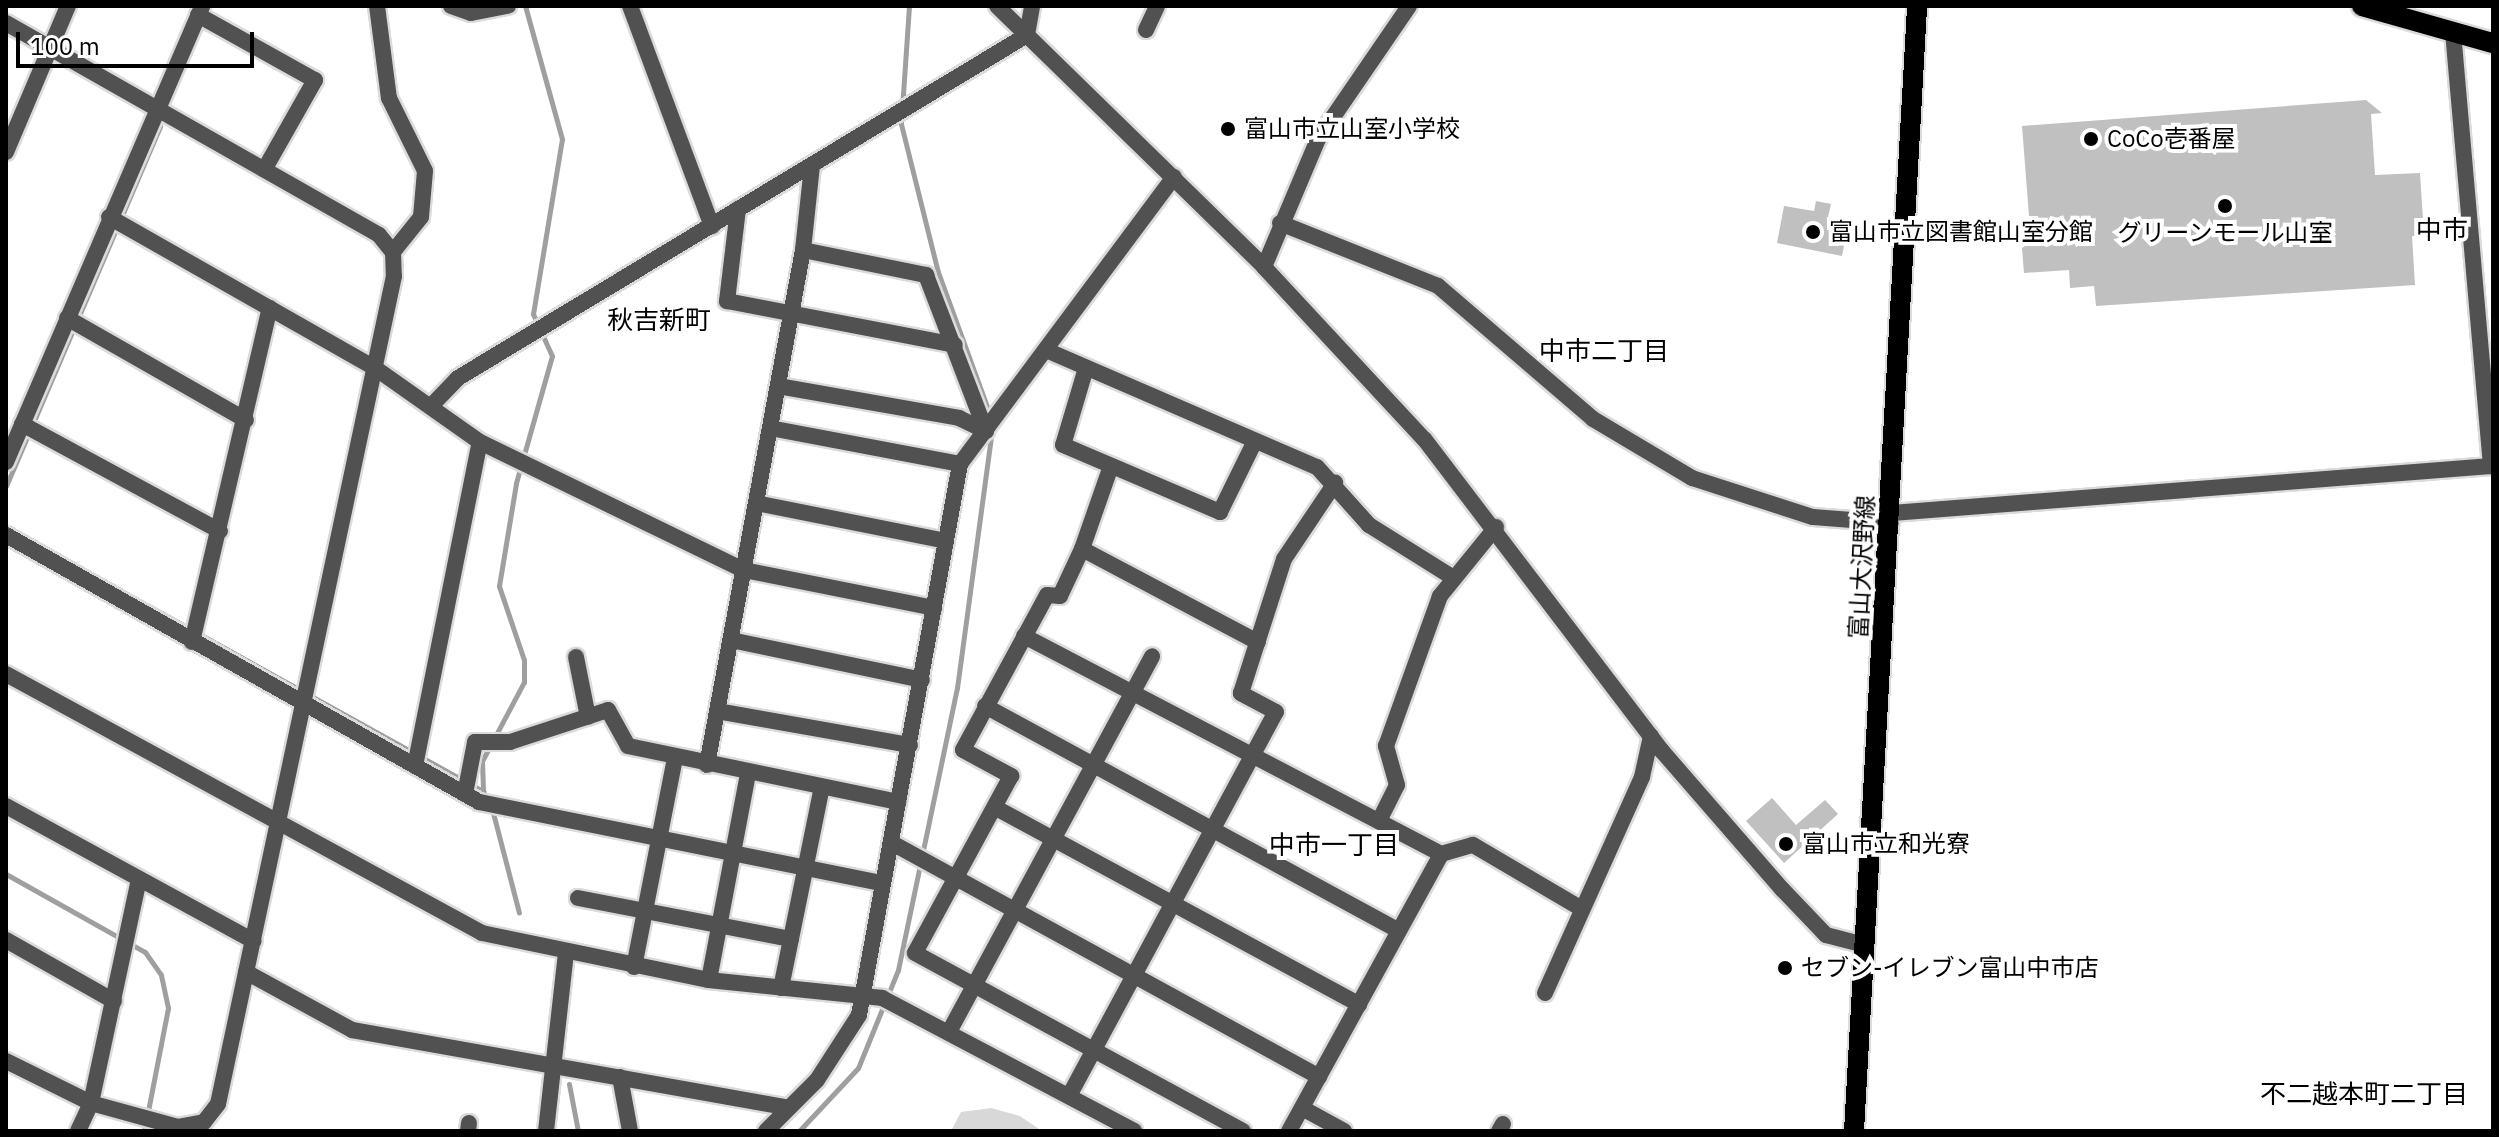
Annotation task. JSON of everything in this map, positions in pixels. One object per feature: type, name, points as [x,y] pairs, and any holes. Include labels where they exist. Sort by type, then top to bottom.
[{"type":"main road","name":"富山大沢野線","points":[[1854,1131],[1891,518],[1917,6]]},
{"type":"main road","points":[[2362,6],[2493,43]]},
{"type":"street","points":[[6,152],[68,6]]},
{"type":"street","points":[[6,1061],[91,1103],[178,1127],[204,1127],[218,1104],[375,368],[393,252],[421,217],[425,171],[389,98],[377,6]]},
{"type":"street","points":[[451,6],[471,13],[508,6]]},
{"type":"street","points":[[630,6],[712,226]]},
{"type":"street","points":[[997,6],[1264,267],[1496,527],[1651,736],[1826,935],[1865,945]]},
{"type":"street","points":[[432,405],[458,378],[1027,35],[1032,6]]},
{"type":"street","points":[[1146,30],[1157,6]]},
{"type":"street","points":[[1264,267],[1318,139],[1409,6]]},
{"type":"street","points":[[6,462],[200,10],[315,80],[264,170]]},
{"type":"street","points":[[6,23],[379,235],[393,252]]},
{"type":"street","points":[[1280,223],[1438,286],[1593,419],[1692,478],[1813,517],[1891,518],[2491,466],[2453,32]]},
{"type":"street","points":[[707,765],[792,313],[803,250],[812,166]]},
{"type":"street","points":[[766,1131],[846,1045],[864,992],[880,883],[892,843],[960,464],[1174,177]]},
{"type":"street","points":[[738,209],[727,301],[955,345]]},
{"type":"street","points":[[109,217],[375,368],[432,405],[480,442],[744,570],[934,608]]},
{"type":"street","points":[[803,250],[926,275],[986,431]]},
{"type":"street","points":[[192,642],[270,308]]},
{"type":"street","points":[[67,318],[246,420]]},
{"type":"street","points":[[1046,350],[1317,467],[1335,483],[1369,525],[1452,577]]},
{"type":"street","points":[[1086,368],[1063,445],[1111,466],[1220,512],[1255,441]]},
{"type":"street","points":[[778,386],[959,418],[986,431]]},
{"type":"street","points":[[22,424],[220,531]]},
{"type":"street","points":[[770,428],[960,464]]},
{"type":"street","points":[[415,766],[480,442]]},
{"type":"street","points":[[1111,466],[1082,549],[1060,596],[1047,595],[963,750],[1011,776],[915,953],[1243,1131]]},
{"type":"street","points":[[1069,1096],[1276,712],[1241,693],[1284,559],[1335,483]]},
{"type":"street","points":[[756,503],[946,541]]},
{"type":"street","points":[[1379,821],[1397,785],[1386,746],[1452,577],[1496,527]]},
{"type":"street","points":[[6,535],[303,708],[465,794],[880,883]]},
{"type":"street","points":[[1082,549],[1258,642]]},
{"type":"street","points":[[1024,636],[1441,854],[1473,845],[1582,909]]},
{"type":"street","points":[[731,640],[922,680]]},
{"type":"street","points":[[949,1032],[1152,656]]},
{"type":"street","points":[[576,657],[588,717]]},
{"type":"street","points":[[6,674],[278,828],[482,933],[566,953],[709,980],[781,988],[864,992],[949,1032],[1134,1131]]},
{"type":"street","points":[[985,706],[1399,931]]},
{"type":"street","points":[[465,794],[475,742],[510,742],[608,710],[628,746],[707,765],[898,802]]},
{"type":"street","points":[[717,711],[910,745]]},
{"type":"street","points":[[1545,993],[1642,777],[1651,736]]},
{"type":"street","points":[[634,967],[675,758]]},
{"type":"street","points":[[709,980],[748,773]]},
{"type":"street","points":[[781,988],[822,787]]},
{"type":"street","points":[[6,806],[254,941]]},
{"type":"street","points":[[996,808],[1359,1004]]},
{"type":"street","points":[[892,843],[1319,1077]]},
{"type":"street","points":[[1289,1131],[1441,854]]},
{"type":"street","points":[[78,1131],[91,1103],[139,879]]},
{"type":"street","points":[[578,898],[791,939]]},
{"type":"street","points":[[6,940],[114,1001]]},
{"type":"street","points":[[546,1131],[566,953]]},
{"type":"street","points":[[246,972],[352,1030],[788,1108]]},
{"type":"street","points":[[620,1077],[630,1131]]},
{"type":"street","points":[[1302,1108],[1344,1131]]},
{"type":"shaded area","points":[[991,1108],[1020,1116],[1042,1131],[951,1131],[961,1112]]},
{"type":"building","name":"グリーンモール山室","points":[[2366,100],[2382,113],[2371,114],[2375,175],[2420,173],[2424,236],[2412,236],[2415,285],[2096,306],[2094,286],[2070,288],[2069,270],[2024,273],[2022,248],[2031,242],[2022,126]]},
{"type":"building","name":"富山市立図書館山室分館","points":[[1816,201],[1831,204],[1828,217],[1849,221],[1842,256],[1777,243],[1784,206],[1814,211]]},
{"type":"building","name":"富山市立和光寮","points":[[1772,798],[1796,825],[1825,800],[1838,814],[1784,863],[1746,821]]},
{"type":"waterway","points":[[483,790],[482,761],[524,682],[524,660],[499,586],[516,483],[552,356],[533,314],[562,139],[525,6]]},
{"type":"waterway","points":[[909,6],[901,124],[938,272],[990,415]]},
{"type":"waterway","points":[[6,486],[160,127]]},
{"type":"waterway","points":[[799,1131],[858,1068],[898,970],[957,688],[992,428]]},
{"type":"waterway","points":[[147,605],[484,792]]},
{"type":"waterway","points":[[492,809],[519,913]]},
{"type":"waterway","points":[[6,874],[145,952],[161,975],[168,1008],[144,1131]]},
{"type":"waterway","points":[[569,1084],[578,1131]]},
{"type":"place","name":"富山市立山室小学校","points":[[1228,129]]},
{"type":"place","name":"CoCo壱番屋","points":[[2091,139]]},
{"type":"place","name":"グリーンモール山室","points":[[2225,206]]},
{"type":"place","name":"富山市立図書館山室分館","points":[[1813,232]]},
{"type":"place","name":"富山市立和光寮","points":[[1786,844]]},
{"type":"place","name":"セブン-イレブン富山中市店","points":[[1785,968]]},
{"type":"district","name":"中市","points":[[2442,230]]},
{"type":"district","name":"秋吉新町","points":[[659,320]]},
{"type":"district","name":"中市二丁目","points":[[1604,351]]},
{"type":"district","name":"中市一丁目","points":[[1334,845]]},
{"type":"district","name":"不二越本町二丁目","points":[[2364,1094]]}]
